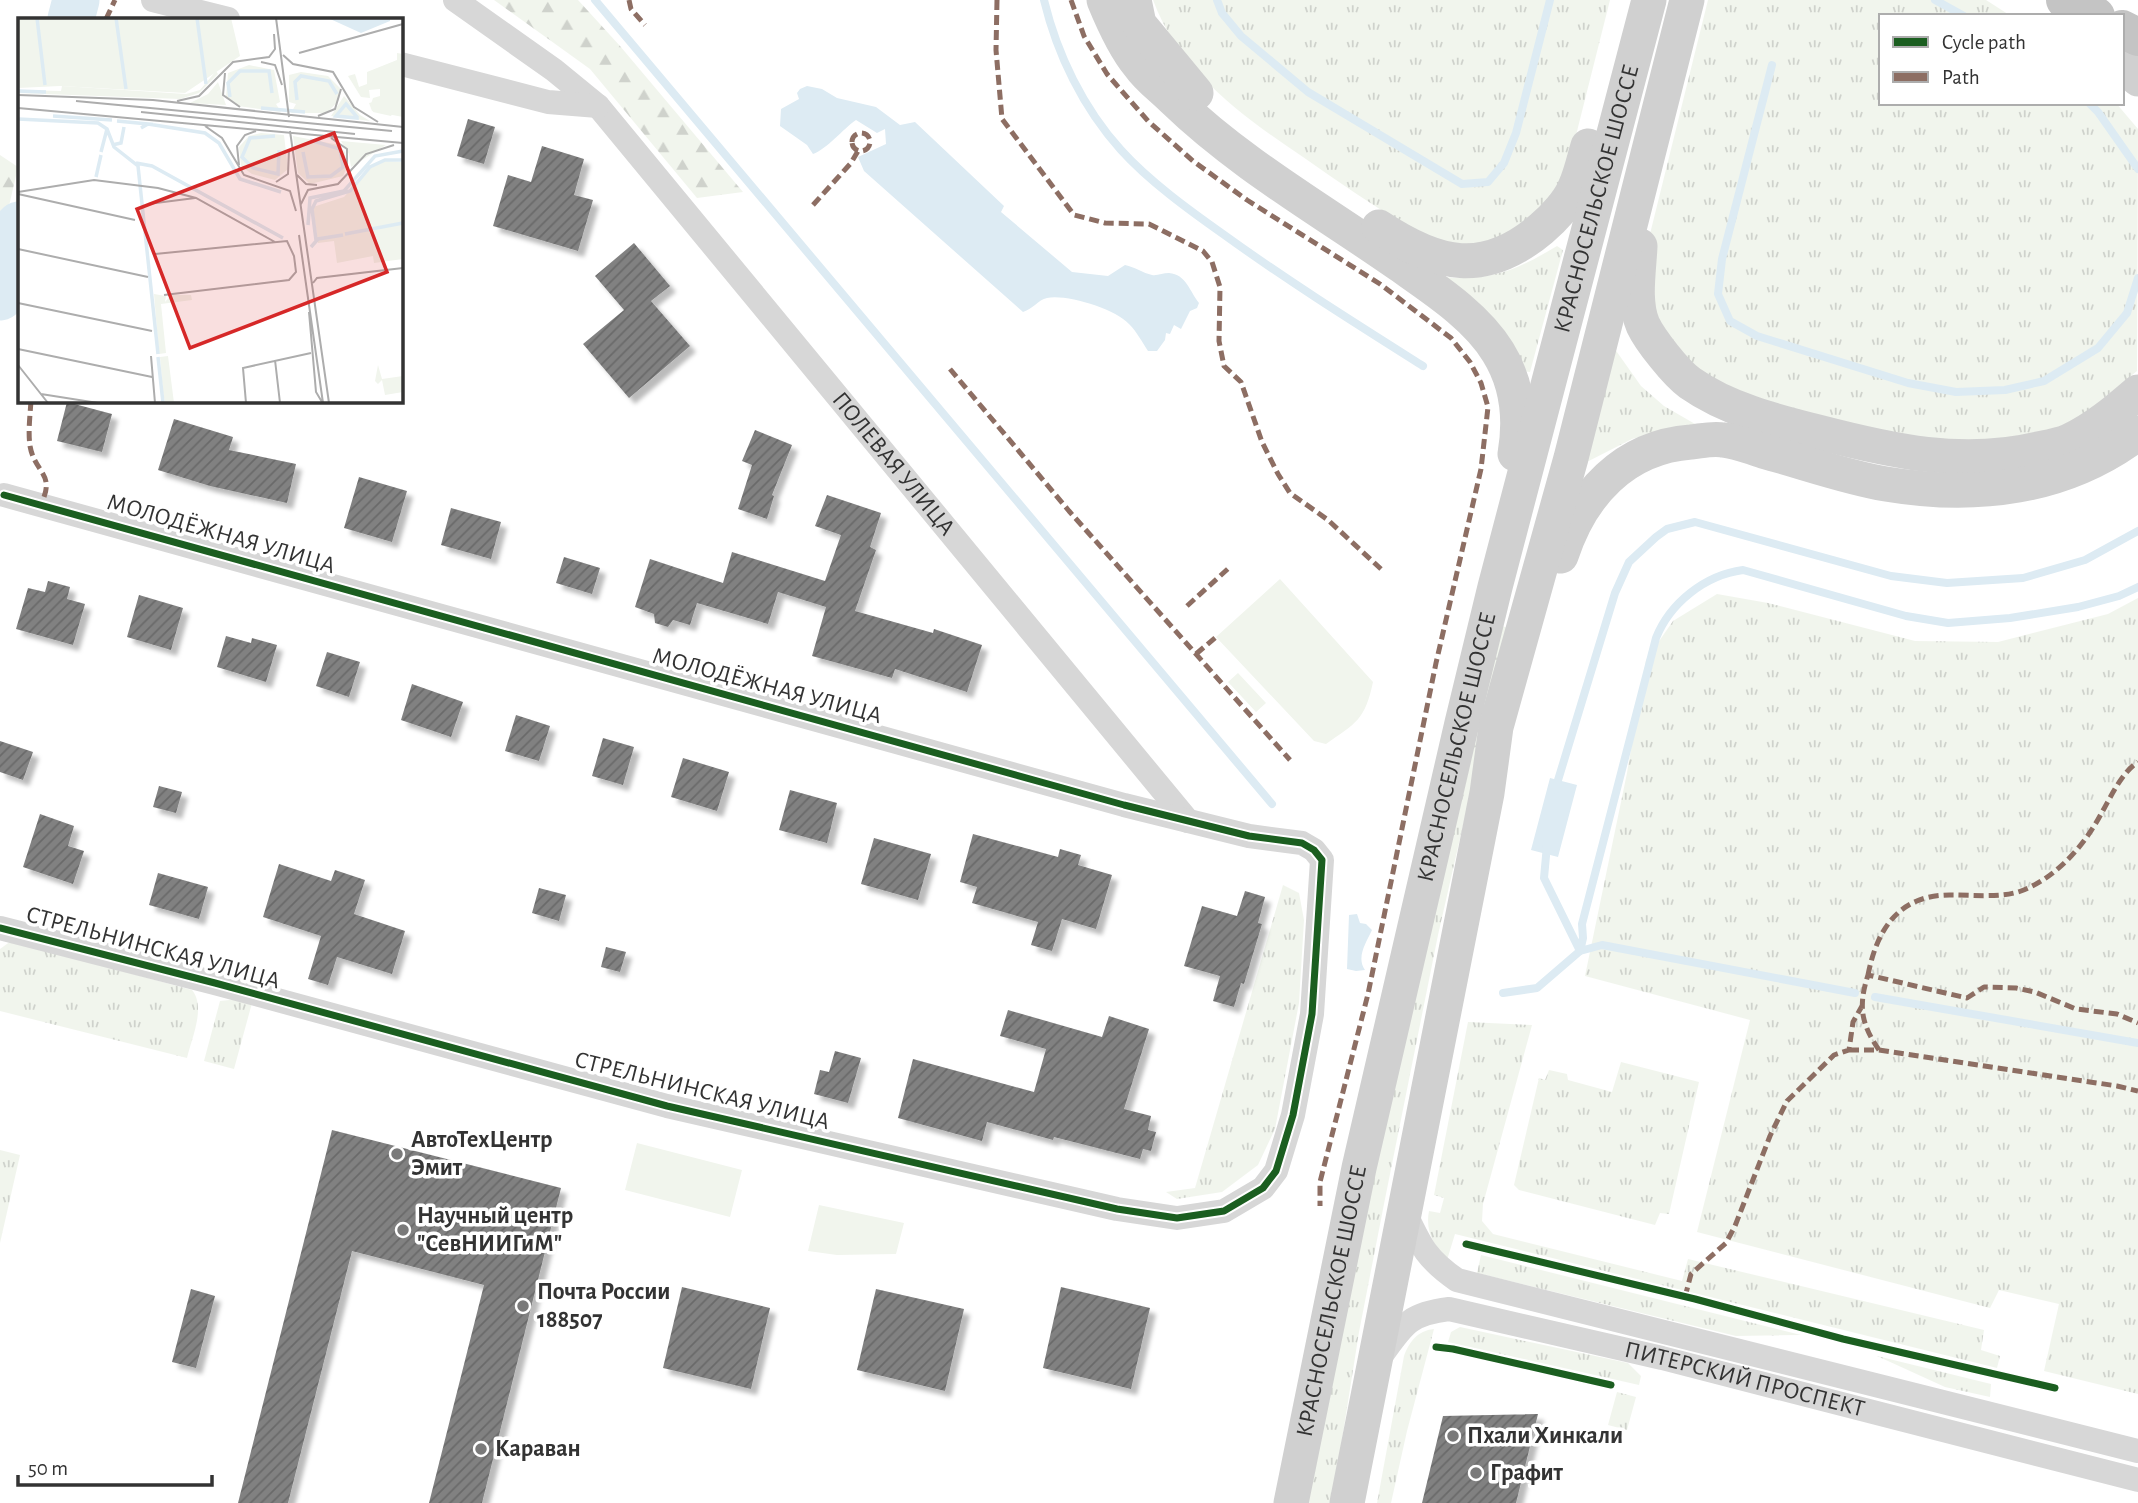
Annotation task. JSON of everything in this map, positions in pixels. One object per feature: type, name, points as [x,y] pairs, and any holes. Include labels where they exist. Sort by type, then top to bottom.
[{"type":"highway","points":[[2065,0],[2092,14]]},
{"type":"main road","points":[[1104,0],[1139,66],[1189,114],[1232,150],[1430,286],[1474,322],[1498,351],[1513,382],[1518,411],[1515,454],[1496,547],[1494,592]]},
{"type":"main road","points":[[1134,0],[1139,24],[1179,75],[1212,110],[1306,180],[1406,245],[1458,261],[1493,258],[1523,244],[1550,222],[1574,190],[1596,117],[1648,0]]},
{"type":"main road","name":"КРАСНОСЕЛЬСКОЕ ШОССЕ","points":[[1291,1503],[1359,1168],[1494,592],[1648,0]]},
{"type":"main road","name":"КРАСНОСЕЛЬСКОЕ ШОССЕ","points":[[1347,1503],[1371,1370],[1487,793],[1496,727],[1571,458],[1687,0]]},
{"type":"main road","points":[[2049,0],[2066,14]]},
{"type":"main road","points":[[1678,36],[1662,148],[1640,243],[1638,306],[1643,325],[1687,381],[1722,402],[1786,424],[1886,450],[1952,457],[2020,453],[2068,442],[2111,415],[2138,392]]},
{"type":"main road","points":[[2124,65],[2138,79]]},
{"type":"main road","points":[[1487,793],[1568,535],[1588,501],[1616,469],[1648,450],[1680,443],[1721,439],[1885,484],[1947,491],[1990,490],[2035,483],[2079,469],[2138,433]]},
{"type":"street","points":[[153,0],[224,18]]},
{"type":"street","name":"ПОЛЕВАЯ УЛИЦА","points":[[455,0],[554,70],[598,106],[1188,821]]},
{"type":"street","points":[[402,64],[548,102],[598,106]]},
{"type":"street","name":"МОЛОДЁЖНАЯ УЛИЦА","points":[[4,495],[1188,821],[1249,835],[1302,843],[1314,850],[1322,860],[1312,1014],[1303,1061]]},
{"type":"street","name":"СТРЕЛЬНИНСКАЯ УЛИЦА","points":[[0,928],[215,983],[667,1106],[1117,1209],[1177,1218],[1224,1211],[1264,1188],[1278,1165],[1293,1115],[1303,1061]]},
{"type":"street","name":"ПИТЕРСКИЙ ПРОСПЕКТ","points":[[1404,1210],[1430,1259],[1457,1280],[2138,1451]]},
{"type":"street","name":"ПИТЕРСКИЙ ПРОСПЕКТ","points":[[1371,1370],[1412,1319],[1425,1312],[1449,1309],[1662,1359],[2138,1480]]},
{"type":"green space","points":[[494,0],[578,0],[743,192],[697,198],[590,69]]},
{"type":"green space","points":[[1153,0],[1610,0],[1567,171],[1533,221],[1480,247],[1438,241],[1411,229],[1257,125],[1215,90],[1196,70],[1164,25]]},
{"type":"green space","points":[[1708,0],[1986,0],[2008,14],[1879,14],[1879,105],[2118,105],[2138,129],[2137,371],[2064,431],[1959,452],[1825,424],[1696,375],[1653,311],[1648,242]]},
{"type":"green space","points":[[0,155],[18,167],[0,245]]},
{"type":"green space","points":[[18,193],[18,246],[0,314],[0,261]]},
{"type":"green space","points":[[1557,246],[1563,250],[1530,372],[1521,371],[1443,277],[1490,276],[1515,268]]},
{"type":"green space","points":[[1612,345],[1641,386],[1664,406],[1702,428],[1653,433],[1632,439],[1575,468]]},
{"type":"green space","points":[[1280,579],[1373,682],[1363,713],[1345,731],[1326,744],[1314,741],[1216,637]]},
{"type":"green space","points":[[1717,594],[1768,603],[1915,641],[1998,642],[2108,614],[2138,598],[2138,1394],[2044,1371],[2059,1304],[1999,1290],[1990,1308],[1697,1232],[1750,1020],[1585,976],[1627,773],[1646,660],[1673,621]]},
{"type":"green space","points":[[1502,626],[1508,628],[1438,935],[1359,1332],[1332,1503],[1308,1503],[1367,1207]]},
{"type":"green space","points":[[1238,673],[1266,703],[1256,712],[1228,682]]},
{"type":"green space","points":[[1283,885],[1299,893],[1304,920],[1299,1003],[1275,1129],[1258,1165],[1222,1192],[1177,1199],[1166,1192],[1195,1188]]},
{"type":"green space","points":[[11,941],[192,990],[196,997],[198,1013],[187,1058],[0,1011],[0,949]]},
{"type":"green space","points":[[239,999],[252,1003],[234,1069],[204,1061],[220,1001]]},
{"type":"green space","points":[[1468,1022],[1532,1025],[1483,1204],[1482,1221],[1493,1234],[1682,1281],[1688,1259],[1984,1330],[1981,1350],[2000,1356],[1997,1368],[1455,1234],[1447,1260],[1432,1238],[1428,1218],[1429,1211],[1440,1213],[1444,1198],[1434,1195]]},
{"type":"green space","points":[[1621,1062],[1699,1082],[1669,1214],[1660,1213],[1655,1225],[1519,1190],[1514,1185],[1539,1078],[1545,1080],[1549,1070],[1567,1074],[1568,1080],[1612,1092]]},
{"type":"green space","points":[[637,1143],[742,1170],[730,1217],[625,1190]]},
{"type":"green space","points":[[0,1150],[20,1155],[0,1243]]},
{"type":"green space","points":[[819,1205],[904,1223],[896,1254],[837,1255],[808,1251]]},
{"type":"green space","points":[[1481,1255],[1801,1335],[1736,1336],[1477,1273]]},
{"type":"green space","points":[[1460,1327],[1628,1363],[1641,1376],[1639,1385],[1448,1342],[1451,1332]]},
{"type":"green space","points":[[1434,1329],[1391,1503],[1377,1503],[1404,1356],[1415,1338]]},
{"type":"green space","points":[[1877,1356],[1991,1384],[1990,1397],[1945,1387]]},
{"type":"green space","points":[[1617,1392],[1636,1397],[1627,1430],[1608,1425]]},
{"type":"shaded area","points":[[807,86],[822,89],[837,98],[876,107],[900,125],[915,122],[1004,206],[1001,212],[1072,272],[1108,276],[1125,265],[1152,275],[1175,274],[1187,284],[1199,303],[1197,308],[1190,311],[1181,329],[1174,325],[1170,334],[1166,333],[1165,340],[1157,351],[1148,351],[1122,318],[1090,304],[1066,298],[1047,298],[1023,312],[864,171],[858,157],[886,144],[885,129],[877,133],[856,120],[824,148],[813,154],[807,145],[780,126],[781,109],[799,99],[797,93]]},
{"type":"shaded area","points":[[1550,778],[1577,785],[1558,857],[1531,850]]},
{"type":"shaded area","points":[[1357,914],[1360,923],[1366,924],[1372,930],[1361,960],[1365,970],[1356,971],[1347,969],[1349,915]]},
{"type":"building","points":[[468,119],[495,127],[484,164],[457,156]]},
{"type":"building","points":[[542,146],[584,159],[574,195],[593,200],[578,251],[493,226],[508,175],[531,182]]},
{"type":"building","points":[[634,243],[670,286],[651,301],[690,346],[629,398],[583,344],[624,310],[595,276]]},
{"type":"building","points":[[67,402],[112,414],[102,452],[57,441]]},
{"type":"building","points":[[174,419],[233,437],[229,450],[296,464],[287,503],[210,486],[158,470]]},
{"type":"building","points":[[755,430],[792,445],[772,495],[774,496],[767,519],[738,509],[752,465],[742,461]]},
{"type":"building","points":[[359,477],[407,491],[392,542],[344,528]]},
{"type":"building","points":[[827,495],[881,513],[870,547],[876,550],[855,611],[933,633],[934,629],[982,645],[967,692],[895,669],[892,678],[812,656],[826,607],[778,592],[768,624],[697,603],[690,625],[673,620],[668,627],[655,623],[654,614],[635,607],[650,559],[723,583],[732,552],[825,581],[841,535],[815,526]]},
{"type":"building","points":[[451,508],[501,522],[491,559],[441,545]]},
{"type":"building","points":[[564,557],[600,568],[592,594],[556,583]]},
{"type":"building","points":[[48,581],[70,587],[67,599],[85,604],[73,645],[16,629],[28,588],[45,592]]},
{"type":"building","points":[[139,595],[183,608],[171,650],[127,637]]},
{"type":"building","points":[[226,636],[251,643],[252,638],[277,645],[266,682],[217,667]]},
{"type":"building","points":[[327,652],[360,662],[349,697],[316,686]]},
{"type":"building","points":[[412,684],[463,702],[451,737],[401,720]]},
{"type":"building","points":[[516,715],[550,726],[539,761],[505,751]]},
{"type":"building","points":[[603,738],[634,747],[623,785],[592,776]]},
{"type":"building","points":[[0,741],[33,752],[23,780],[0,772]]},
{"type":"building","points":[[683,758],[729,772],[717,811],[671,797]]},
{"type":"building","points":[[159,786],[182,792],[176,813],[153,807]]},
{"type":"building","points":[[790,790],[837,803],[827,843],[779,830]]},
{"type":"building","points":[[40,814],[74,826],[68,846],[84,851],[73,884],[23,867]]},
{"type":"building","points":[[973,834],[1058,857],[1060,849],[1081,855],[1078,865],[1112,875],[1096,929],[1062,919],[1052,951],[1031,945],[1038,922],[972,903],[977,887],[960,882]]},
{"type":"building","points":[[874,838],[931,854],[918,900],[861,884]]},
{"type":"building","points":[[279,864],[331,881],[335,870],[365,880],[354,914],[405,931],[392,974],[337,957],[328,985],[308,979],[321,936],[263,917]]},
{"type":"building","points":[[158,873],[208,887],[199,919],[149,905]]},
{"type":"building","points":[[539,888],[566,895],[559,921],[532,913]]},
{"type":"building","points":[[1245,891],[1265,897],[1258,923],[1262,924],[1244,984],[1241,983],[1234,1007],[1213,1001],[1220,976],[1184,966],[1202,906],[1237,916]]},
{"type":"building","points":[[606,947],[626,952],[620,972],[601,967]]},
{"type":"building","points":[[1008,1010],[1102,1037],[1109,1016],[1149,1029],[1124,1109],[1151,1116],[1148,1130],[1156,1132],[1151,1151],[1143,1149],[1140,1159],[987,1122],[982,1141],[898,1118],[913,1059],[1034,1092],[1046,1049],[1000,1036]]},
{"type":"building","points":[[835,1051],[861,1058],[848,1103],[814,1094],[820,1070],[829,1072]]},
{"type":"building","points":[[332,1130],[561,1188],[482,1503],[429,1503],[484,1285],[352,1251],[288,1503],[238,1503]]},
{"type":"building","points":[[682,1287],[770,1308],[751,1389],[663,1368]]},
{"type":"building","points":[[1061,1287],[1150,1308],[1131,1389],[1043,1368]]},
{"type":"building","points":[[191,1289],[215,1296],[196,1368],[172,1362]]},
{"type":"building","points":[[876,1289],[964,1309],[945,1391],[857,1370]]},
{"type":"building","name":"Графит","points":[[1538,1414],[1516,1503],[1422,1503],[1443,1416]]},
{"type":"waterway","points":[[71,18],[76,0]]},
{"type":"waterway","points":[[595,0],[1272,804]]},
{"type":"waterway","points":[[1044,0],[1056,40],[1073,80],[1107,134],[1132,162],[1170,195],[1247,251],[1423,366]]},
{"type":"waterway","points":[[1217,0],[1222,13],[1241,36],[1308,92],[1462,184],[1488,182],[1504,163],[1516,133],[1550,0]]},
{"type":"waterway","points":[[1935,0],[1960,14]]},
{"type":"waterway","points":[[1772,65],[1722,259],[1718,294],[1730,321],[1757,336],[1908,383],[1956,392],[2005,390],[2044,381],[2098,348],[2127,313],[2138,278]]},
{"type":"waterway","points":[[2091,105],[2138,169]]},
{"type":"waterway","points":[[0,297],[18,229]]},
{"type":"waterway","points":[[1555,790],[1615,593],[1629,562],[1667,529],[1695,522],[1891,576],[1947,583],[2023,578],[2085,560],[2138,531]]},
{"type":"waterway","points":[[1580,951],[1582,924],[1656,638],[1670,613],[1702,584],[1743,570],[1906,616],[1948,623],[2010,618],[2078,607],[2119,596],[2138,587]]},
{"type":"waterway","points":[[1547,845],[1544,878],[1580,951]]},
{"type":"waterway","points":[[1503,993],[1537,988],[1580,951],[1602,945],[1855,993]]},
{"type":"waterway","points":[[1875,997],[2138,1043]]},
{"type":"marked path","points":[[106,18],[115,0]]},
{"type":"marked path","points":[[629,0],[631,9],[645,25]]},
{"type":"marked path","points":[[997,0],[996,50],[1002,119],[1074,215],[1105,223],[1149,224],[1203,251],[1212,262],[1220,287],[1219,341],[1224,366],[1241,382],[1262,442],[1278,474],[1290,493],[1328,520],[1381,569]]},
{"type":"marked path","points":[[1071,0],[1084,36],[1107,74],[1148,121],[1193,161],[1247,200],[1380,284],[1451,338],[1470,362],[1481,383],[1488,407],[1481,469],[1436,663],[1368,994],[1320,1182],[1320,1206]]},
{"type":"marked path","points":[[861,133],[867,136],[870,142],[867,148],[861,151],[855,148],[852,142],[855,136],[861,133]]},
{"type":"marked path","points":[[813,205],[851,163],[858,151]]},
{"type":"marked path","points":[[950,369],[1069,511],[1290,760]]},
{"type":"marked path","points":[[31,402],[30,446],[46,486],[41,504]]},
{"type":"marked path","points":[[1187,606],[1231,566]]},
{"type":"marked path","points":[[1196,654],[1216,637]]},
{"type":"marked path","points":[[1868,975],[1877,943],[1894,917],[1905,908],[1934,896],[2013,893],[2046,878],[2068,860],[2086,838],[2121,779],[2138,762]]},
{"type":"marked path","points":[[1879,1050],[1868,1032],[1863,1014],[1863,996],[1868,975],[1967,998],[1984,987],[2016,988],[2035,992],[2076,1009],[2117,1014],[2138,1023]]},
{"type":"marked path","points":[[1685,1297],[1691,1274],[1726,1243],[1735,1226],[1770,1136],[1787,1101],[1834,1055],[1849,1050],[1853,1022],[1862,1006]]},
{"type":"marked path","points":[[1849,1050],[1879,1050],[2138,1091]]},
{"type":"cycle path","points":[[0,928],[215,983],[667,1106],[1117,1209],[1177,1218],[1224,1211],[1263,1188],[1276,1171],[1293,1115],[1312,1014],[1322,860],[1314,850],[1302,843],[1249,836],[1124,805],[4,495]]},
{"type":"cycle path","points":[[1466,1244],[1695,1299],[1843,1339],[2055,1388]]},
{"type":"cycle path","points":[[1436,1347],[1611,1385]]},
{"type":"place","name":"АвтоТехЦентр Эмит","points":[[397,1154]]},
{"type":"place","name":"Научный центр \"СевНИИГиМ\"","points":[[403,1230]]},
{"type":"place","name":"Почта России 188507","points":[[523,1306]]},
{"type":"place","name":"Пхали Хинкали","points":[[1453,1436]]},
{"type":"place","name":"Караван","points":[[481,1449]]},
{"type":"place","name":"Графит","points":[[1476,1473]]}]
